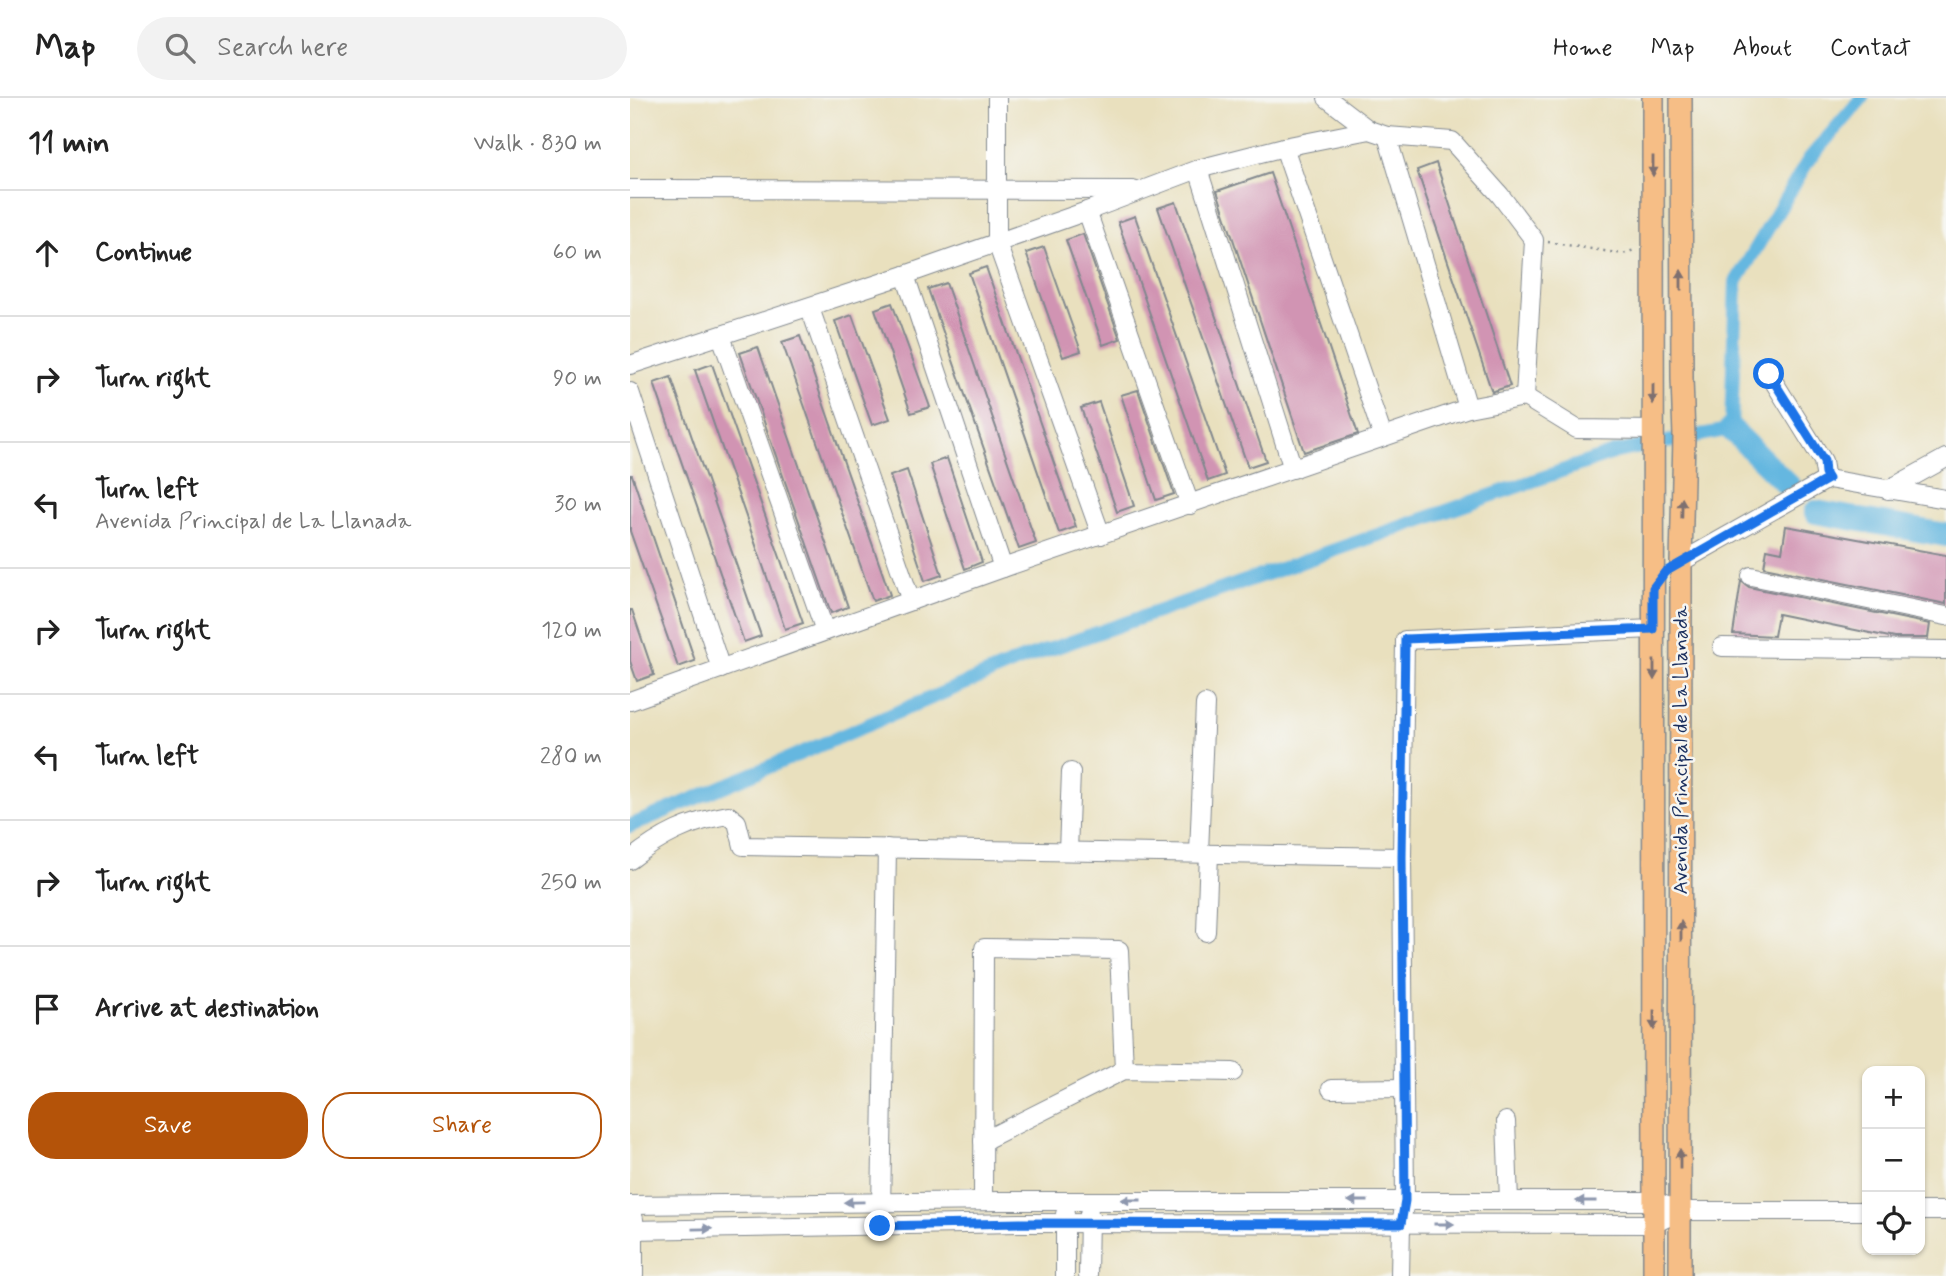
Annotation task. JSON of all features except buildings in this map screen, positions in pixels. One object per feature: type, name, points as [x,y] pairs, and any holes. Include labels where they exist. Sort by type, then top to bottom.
[{"type":"main road","name":"Avenida Principal de La Llanada","points":[[1653,98],[1654,1276]]},
{"type":"main road","name":"Avenida Principal de La Llanada","points":[[1680,1276],[1681,562],[1684,437],[1681,98]]},
{"type":"main road","points":[[1653,544],[1665,559],[1681,562]]},
{"type":"main road","points":[[1653,588],[1665,572],[1681,562]]},
{"type":"street","points":[[997,98],[998,243],[1101,535]]},
{"type":"street","points":[[1327,98],[1369,130],[1387,136],[1452,141],[1500,195],[1534,240],[1525,397]]},
{"type":"street","points":[[630,365],[810,308],[998,243],[1198,169],[1369,130]]},
{"type":"street","points":[[1387,136],[1468,408]]},
{"type":"street","points":[[1284,148],[1383,436]]},
{"type":"street","points":[[1198,169],[1293,469]]},
{"type":"street","points":[[630,189],[1144,190]]},
{"type":"street","points":[[1087,211],[1190,505]]},
{"type":"street","points":[[905,275],[1003,568]]},
{"type":"street","points":[[810,308],[911,601]]},
{"type":"street","points":[[721,336],[825,631]]},
{"type":"street","points":[[1769,374],[1824,461],[1828,479]]},
{"type":"street","points":[[630,392],[721,669]]},
{"type":"street","points":[[630,701],[1003,568],[1468,408],[1525,397],[1577,429],[1653,430]]},
{"type":"street","points":[[1888,490],[1946,458]]},
{"type":"street","points":[[1681,562],[1828,479],[1946,499]]},
{"type":"street","points":[[1751,576],[1946,616]]},
{"type":"street","points":[[1400,1276],[1401,1224],[1405,1201],[1402,857],[1405,639],[1653,629]]},
{"type":"street","points":[[1722,647],[1946,650]]},
{"type":"street","points":[[1205,704],[1206,932]]},
{"type":"street","points":[[1068,851],[1071,772]]},
{"type":"street","points":[[630,860],[658,839],[705,819],[728,815],[737,822],[743,846],[1402,857]]},
{"type":"street","points":[[880,1226],[887,848]]},
{"type":"street","points":[[983,1201],[984,948],[1119,950],[1124,1070]]},
{"type":"street","points":[[984,1141],[1124,1070],[1233,1072]]},
{"type":"street","points":[[1331,1089],[1404,1088]]},
{"type":"street","points":[[1506,1121],[1509,1201]]},
{"type":"street","points":[[634,1276],[632,1205],[1065,1200],[1654,1201],[1680,1211],[1862,1211]]},
{"type":"street","points":[[1065,1200],[1065,1276]]},
{"type":"street","points":[[1088,1276],[1089,1200]]},
{"type":"street","points":[[632,1230],[1065,1223],[1654,1224],[1680,1211]]},
{"type":"street","points":[[1925,1212],[1946,1212]]},
{"type":"path","points":[[1534,240],[1623,254],[1653,243]]},
{"type":"waterway","points":[[630,826],[1025,658],[1616,452],[1731,429],[1736,282],[1809,159],[1862,98]]},
{"type":"waterway","points":[[1731,429],[1789,486]]},
{"type":"waterway","points":[[1816,512],[1946,535]]},
{"type":"route","points":[[880,1226],[1020,1223],[1401,1224],[1405,1201],[1402,857],[1405,639],[1653,629],[1653,588],[1665,572],[1828,479],[1824,461],[1769,374]]}]
